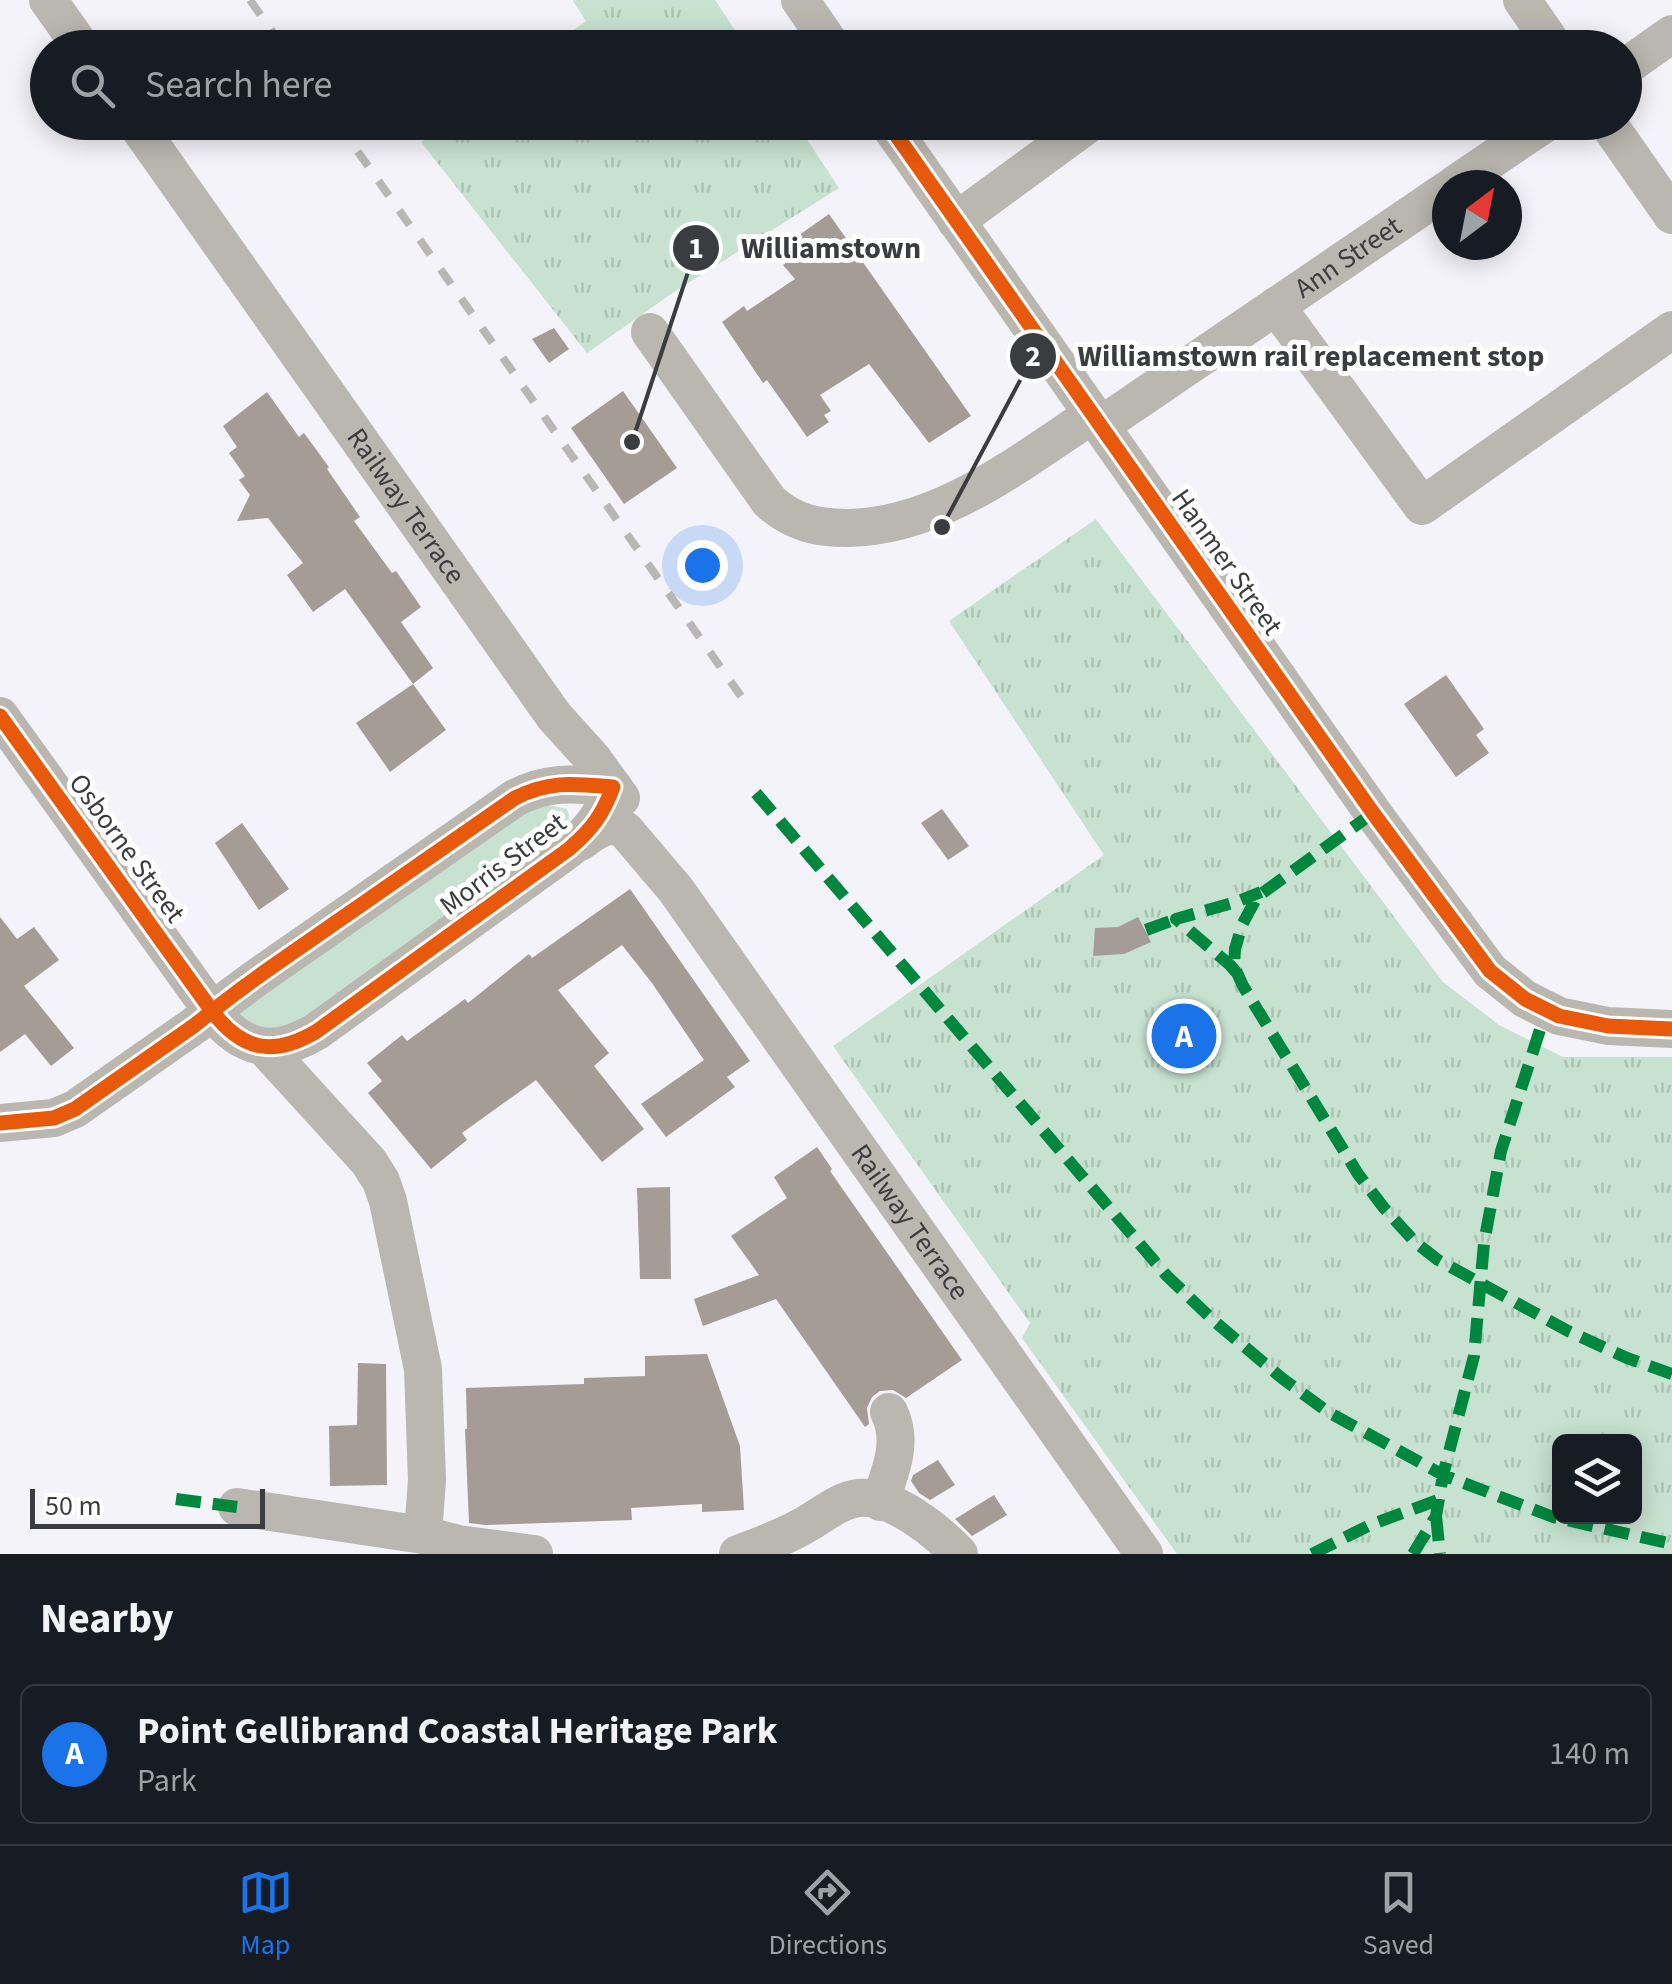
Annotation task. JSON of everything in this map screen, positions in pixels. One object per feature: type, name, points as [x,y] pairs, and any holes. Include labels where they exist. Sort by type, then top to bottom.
[{"type":"street","points":[[48,0],[69,30]]},
{"type":"street","points":[[800,0],[821,30]]},
{"type":"street","points":[[1522,0],[1542,30]]},
{"type":"street","points":[[1642,55],[1672,34]]},
{"type":"street","name":"Railway Terrace","points":[[148,140],[554,716],[613,787],[676,890],[1144,1554]]},
{"type":"street","name":"Hanmer Street","points":[[899,140],[1373,813],[1490,971],[1512,991],[1573,1020],[1672,1029]]},
{"type":"street","points":[[956,220],[1066,140]]},
{"type":"street","points":[[1476,170],[1520,140]]},
{"type":"street","points":[[1620,140],[1672,215]]},
{"type":"street","name":"Ann Street","points":[[650,332],[770,501],[794,520],[820,527],[884,526],[936,509],[992,481],[1096,420],[1276,306],[1432,200]]},
{"type":"street","points":[[1276,306],[1422,506],[1672,330]]},
{"type":"street","name":"Osborne Street","points":[[0,716],[212,1011]]},
{"type":"street","name":"Morris Street","points":[[0,1123],[68,1113],[504,804],[535,788],[553,784],[613,787],[605,810],[569,849],[317,1031],[296,1042],[265,1048]]},
{"type":"street","name":"Railway Terrace","points":[[569,849],[601,828],[619,826],[676,890]]},
{"type":"street","points":[[212,1011],[233,1034],[265,1048],[370,1162],[381,1181],[424,1369],[427,1480],[422,1535]]},
{"type":"street","points":[[880,1502],[896,1442],[889,1412]]},
{"type":"street","points":[[738,1554],[812,1540],[851,1500],[867,1498],[931,1527],[959,1554]]},
{"type":"street","points":[[237,1507],[534,1554]]},
{"type":"green space","points":[[715,0],[735,30],[574,30],[586,21],[573,1]]},
{"type":"green space","points":[[807,140],[839,188],[674,292],[587,353],[421,142]]},
{"type":"green space","points":[[1096,519],[1443,982],[1499,1025],[1563,1057],[1672,1057],[1672,1554],[1177,1554],[1022,1338],[1030,1323],[833,1046],[1104,855],[949,621]]},
{"type":"green space","points":[[548,805],[567,809],[569,819],[564,835],[320,1016],[266,1033],[239,1016],[240,1008],[508,818]]},
{"type":"building","points":[[829,214],[971,416],[929,443],[869,364],[820,395],[831,411],[824,415],[829,422],[807,437],[767,380],[763,383],[722,322],[744,306],[747,311],[795,279],[783,265],[804,249],[795,238]]},
{"type":"building","points":[[554,328],[569,349],[549,363],[532,339]]},
{"type":"building","points":[[623,391],[677,468],[624,504],[571,428]]},
{"type":"building","points":[[267,392],[299,437],[304,433],[329,467],[360,517],[354,521],[421,607],[401,622],[433,668],[413,684],[345,589],[313,612],[287,575],[303,563],[268,518],[237,521],[250,495],[239,480],[245,476],[229,453],[237,447],[223,426]]},
{"type":"building","points":[[1446,675],[1484,729],[1476,735],[1489,753],[1456,777],[1404,704]]},
{"type":"building","points":[[413,684],[446,730],[390,772],[356,723]]},
{"type":"building","points":[[942,809],[969,846],[948,860],[921,823]]},
{"type":"building","points":[[242,823],[289,889],[259,910],[215,843]]},
{"type":"building","points":[[630,889],[750,1061],[727,1077],[735,1087],[666,1137],[641,1104],[704,1060],[622,945],[558,990],[609,1053],[594,1066],[644,1129],[602,1162],[536,1080],[462,1133],[467,1140],[431,1169],[368,1093],[382,1081],[367,1063],[402,1035],[407,1041],[465,999],[468,1003],[529,954],[532,958]]},
{"type":"building","points":[[0,917],[17,939],[34,927],[59,960],[24,986],[74,1048],[51,1066],[25,1034],[0,1052]]},
{"type":"building","points":[[1138,917],[1151,942],[1124,954],[1093,956],[1095,928],[1118,927]]},
{"type":"building","points":[[817,1147],[962,1360],[906,1398],[893,1390],[880,1391],[867,1408],[869,1424],[865,1427],[776,1299],[703,1326],[694,1299],[759,1275],[731,1236],[787,1198],[774,1177]]},
{"type":"building","points":[[670,1187],[671,1279],[640,1279],[637,1188]]},
{"type":"building","points":[[707,1354],[740,1446],[744,1510],[702,1512],[702,1504],[631,1508],[632,1520],[469,1523],[466,1388],[584,1384],[584,1378],[645,1376],[645,1356]]},
{"type":"building","points":[[358,1363],[386,1364],[387,1485],[330,1486],[329,1426],[357,1425]]},
{"type":"building","points":[[938,1460],[955,1485],[930,1500],[911,1481],[913,1475]]},
{"type":"building","points":[[994,1495],[1007,1515],[972,1536],[955,1519]]},
{"type":"railway","points":[[250,0],[271,30]]},
{"type":"railway","points":[[350,140],[750,709]]},
{"type":"marked path","points":[[756,793],[1167,1276],[1283,1379],[1328,1412],[1443,1475],[1553,1517],[1672,1544]]},
{"type":"marked path","points":[[1373,813],[1257,897],[1235,949],[1234,966],[1243,986],[1358,1174],[1415,1242],[1438,1260],[1568,1331],[1672,1374]]},
{"type":"marked path","points":[[1236,972],[1176,919],[1261,892]]},
{"type":"marked path","points":[[1146,930],[1176,919]]},
{"type":"marked path","points":[[1413,1554],[1436,1516],[1474,1356],[1484,1243],[1501,1151],[1546,1011]]},
{"type":"marked path","points":[[176,1499],[237,1507]]},
{"type":"marked path","points":[[1312,1554],[1370,1525],[1438,1500]]},
{"type":"marked path","points":[[1436,1516],[1440,1554]]},
{"type":"cycle path","points":[[900,140],[1373,813],[1490,971],[1525,999],[1559,1016],[1608,1026],[1672,1029]]},
{"type":"cycle path","points":[[0,716],[212,1011],[235,1035],[260,1046],[287,1044],[317,1031],[569,849],[596,821],[613,787],[552,786],[515,798],[266,971],[230,997],[212,1011],[195,1025],[75,1109],[54,1118],[0,1123]]},
{"type":"place","name":"Williamstown","points":[[632,442]]},
{"type":"place","name":"Williamstown rail replacement stop","points":[[942,527]]},
{"type":"place","name":"Point Gellibrand Coastal Heritage Park","points":[[1184,1036]]}]
